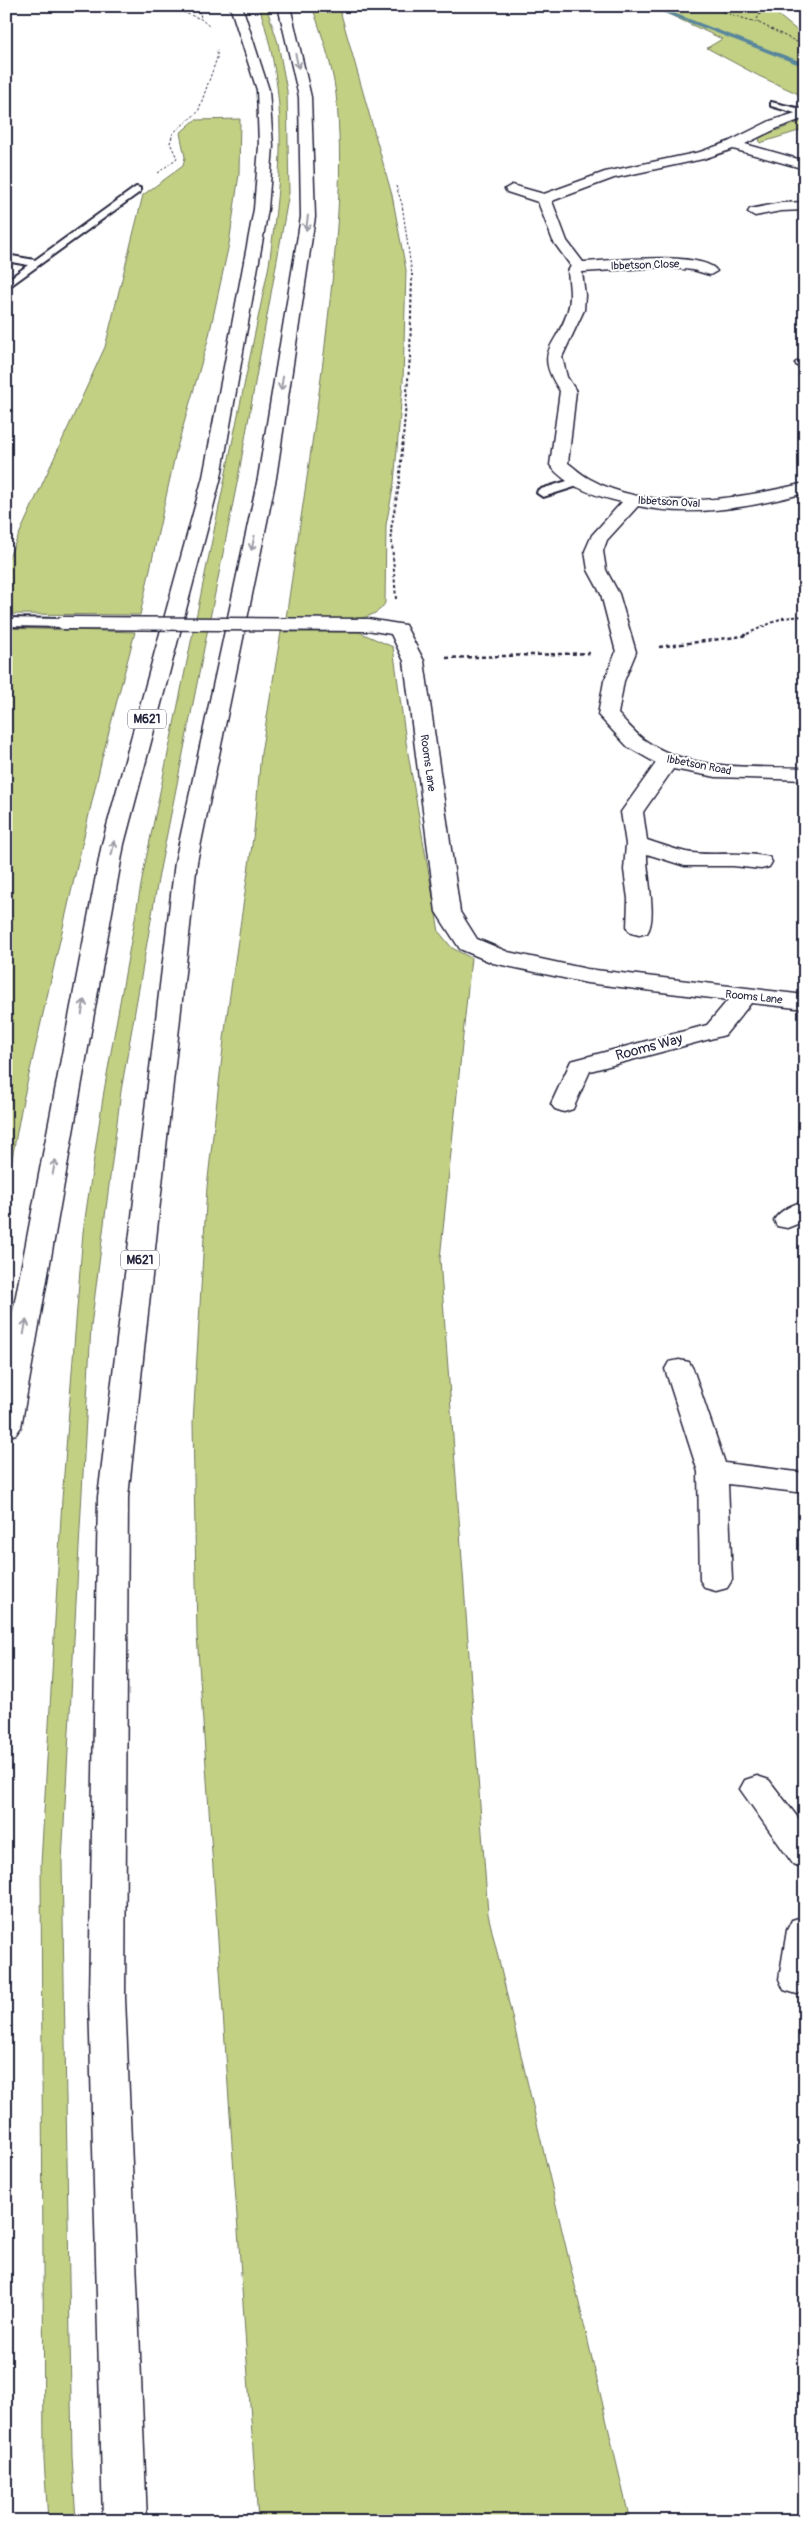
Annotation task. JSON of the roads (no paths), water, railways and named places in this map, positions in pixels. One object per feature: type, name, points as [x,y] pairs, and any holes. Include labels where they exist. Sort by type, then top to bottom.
[{"type":"main road","name":"M621","points":[[125,2521],[107,1998],[113,1497],[186,862],[267,478],[308,218],[304,97],[286,10]]},
{"type":"main road","name":"M621","points":[[6,1427],[113,844],[212,477],[261,209],[266,146],[263,90],[238,11]]},
{"type":"main road","points":[[512,189],[544,199],[610,176],[703,155],[733,145],[775,124],[805,113]]},
{"type":"main road","points":[[733,145],[805,165]]},
{"type":"main road","points":[[544,199],[560,241],[579,267]]},
{"type":"main road","points":[[755,212],[805,206]]},
{"type":"main road","name":"Ibbetson Close","points":[[579,267],[675,263],[695,264],[710,271]]},
{"type":"main road","name":"Ibbetson Oval","points":[[579,267],[575,271],[578,297],[576,311],[561,338],[554,357],[557,377],[568,391],[559,465],[572,478],[634,500],[722,504],[748,502],[805,488]]},
{"type":"main road","name":"Ibbetson Road","points":[[634,500],[598,538],[594,551],[597,570],[610,594],[626,652],[614,682],[608,715],[635,743],[668,762],[728,772],[805,774]]},
{"type":"main road","name":"Rooms Lane","points":[[368,625],[398,629],[414,661],[448,912],[468,944],[501,958],[587,976],[805,1002]]},
{"type":"main road","points":[[639,928],[639,899],[635,870],[637,844],[632,812],[668,762]]},
{"type":"main road","points":[[637,844],[685,859],[733,859],[761,862]]},
{"type":"main road","name":"Rooms Way","points":[[564,1104],[580,1066],[716,1030],[744,996]]},
{"type":"main road","points":[[679,1369],[713,1472],[716,1580]]},
{"type":"main road","points":[[713,1472],[805,1483]]},
{"type":"main road","points":[[757,1789],[805,1854]]},
{"type":"main road","points":[[797,1979],[805,1930]]},
{"type":"lane","points":[[774,104],[805,113]]},
{"type":"lane","points":[[6,286],[136,190]]},
{"type":"lane","points":[[6,258],[36,263]]},
{"type":"lane","points":[[543,493],[580,481]]},
{"type":"lane","points":[[6,622],[368,625]]},
{"type":"waterway","points":[[649,6],[805,65]]}]
